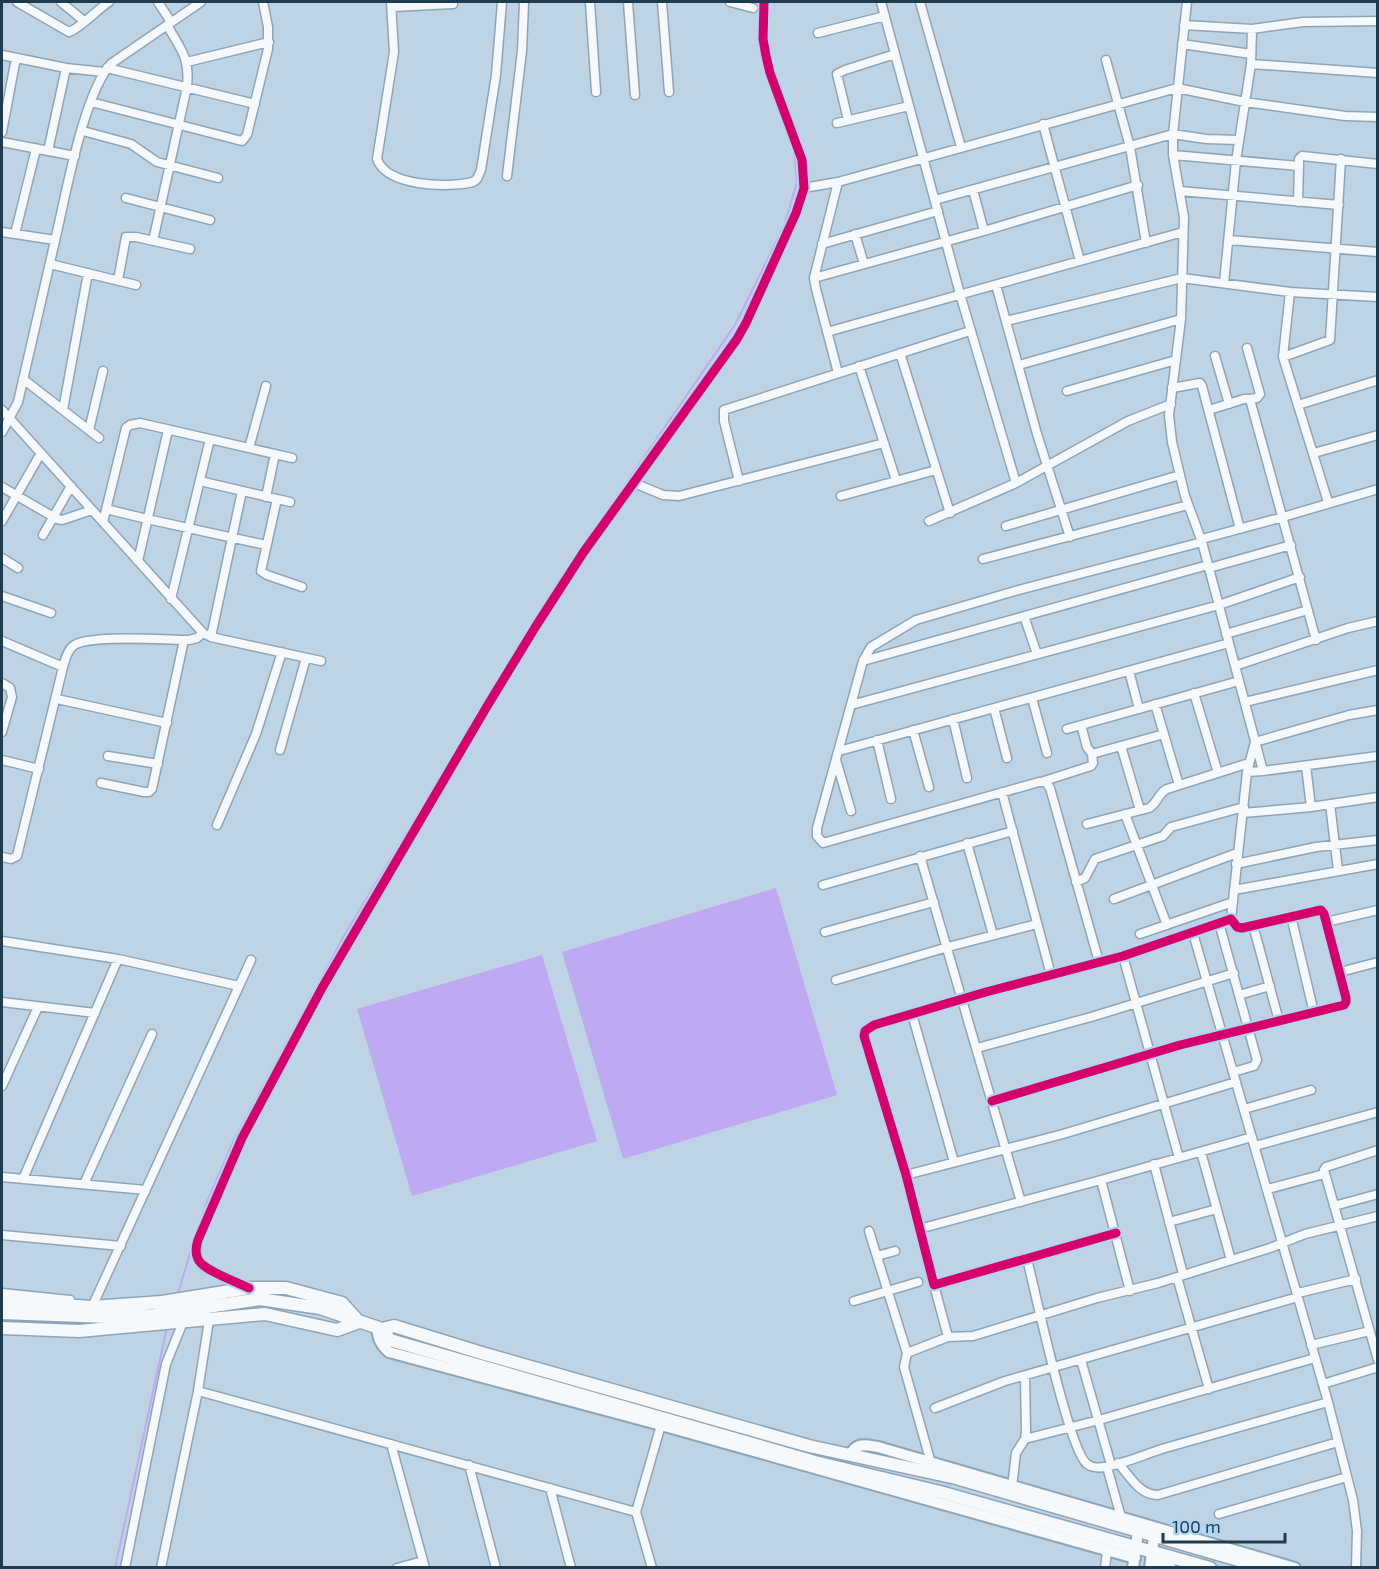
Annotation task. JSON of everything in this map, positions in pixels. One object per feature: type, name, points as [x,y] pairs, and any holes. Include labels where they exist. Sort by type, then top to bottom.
[{"type":"main road","points":[[2,1301],[94,1305],[162,1302],[249,1288],[286,1288],[342,1303],[359,1322]]},
{"type":"main road","points":[[2,1313],[107,1317],[154,1315],[260,1299],[324,1309],[380,1328],[394,1326],[809,1446],[956,1478],[1266,1568]]},
{"type":"main road","points":[[2,1328],[79,1331],[155,1326],[266,1314],[337,1330],[359,1322]]},
{"type":"main road","points":[[380,1328],[390,1340],[815,1462],[940,1492],[1135,1558],[1210,1568]]},
{"type":"main road","points":[[871,1475],[874,1460]]},
{"type":"street","points":[[17,2],[31,5],[69,32],[78,28],[109,2]]},
{"type":"street","points":[[61,2],[84,21]]},
{"type":"street","points":[[153,241],[187,87],[187,62],[158,2]]},
{"type":"street","points":[[2,432],[5,418],[18,402],[75,156],[91,102],[105,70],[201,2]]},
{"type":"street","points":[[91,102],[242,141],[248,135],[269,42],[262,2]]},
{"type":"street","points":[[453,4],[391,4],[394,52],[376,159],[388,173],[418,183],[445,185],[473,182],[482,170],[496,75],[502,2]]},
{"type":"street","points":[[507,176],[522,51],[524,2]]},
{"type":"street","points":[[590,2],[596,92]]},
{"type":"street","points":[[628,2],[635,95]]},
{"type":"street","points":[[662,2],[669,92]]},
{"type":"street","points":[[730,2],[753,8]]},
{"type":"street","points":[[249,1288],[198,1262],[196,1251],[198,1240],[243,1138],[322,988],[431,800],[536,626],[583,553],[737,339],[796,213],[804,188],[802,160],[773,84],[766,56],[763,39],[764,2]]},
{"type":"street","points":[[881,2],[970,331],[1016,483]]},
{"type":"street","points":[[920,2],[961,147]]},
{"type":"street","points":[[1187,2],[1173,134],[1173,154],[1184,217],[1181,319],[1172,388],[1170,427],[1188,505],[1202,540],[1263,771]]},
{"type":"street","points":[[818,33],[885,16]]},
{"type":"street","points":[[1184,25],[1252,29],[1303,22],[1377,21]]},
{"type":"street","points":[[1224,283],[1236,161],[1251,59],[1252,29]]},
{"type":"street","points":[[187,62],[269,42]]},
{"type":"street","points":[[1182,44],[1251,59],[1377,73]]},
{"type":"street","points":[[2,54],[66,68],[105,70],[255,104]]},
{"type":"street","points":[[848,120],[837,74],[895,54]]},
{"type":"street","points":[[2,132],[16,58]]},
{"type":"street","points":[[1106,60],[1130,147],[1146,243]]},
{"type":"street","points":[[48,151],[66,68]]},
{"type":"street","points":[[804,188],[838,182],[1177,88],[1245,102],[1345,116],[1377,117]]},
{"type":"street","points":[[837,123],[909,106]]},
{"type":"street","points":[[1043,124],[1080,261]]},
{"type":"street","points":[[82,131],[131,144],[140,148],[152,159],[169,166],[218,178]]},
{"type":"street","points":[[935,200],[1173,134],[1206,139],[1239,140]]},
{"type":"street","points":[[2,142],[75,156]]},
{"type":"street","points":[[15,234],[36,149]]},
{"type":"street","points":[[1173,154],[1299,166]]},
{"type":"street","points":[[1298,202],[1299,159],[1302,156],[1377,165]]},
{"type":"street","points":[[1283,357],[1330,340],[1341,159]]},
{"type":"street","points":[[838,182],[814,278],[838,373]]},
{"type":"street","points":[[814,278],[1138,185]]},
{"type":"street","points":[[973,189],[984,231]]},
{"type":"street","points":[[1180,190],[1339,205]]},
{"type":"street","points":[[126,198],[210,220]]},
{"type":"street","points":[[822,244],[938,211]]},
{"type":"street","points":[[2,232],[55,240]]},
{"type":"street","points":[[827,332],[1183,232]]},
{"type":"street","points":[[855,234],[864,264]]},
{"type":"street","points":[[118,280],[126,237],[190,249]]},
{"type":"street","points":[[1229,240],[1377,252]]},
{"type":"street","points":[[50,264],[136,285]]},
{"type":"street","points":[[63,410],[88,273]]},
{"type":"street","points":[[1006,321],[1182,278],[1290,292],[1377,297]]},
{"type":"street","points":[[996,285],[1047,468],[1070,537]]},
{"type":"street","points":[[1290,292],[1283,357],[1328,502]]},
{"type":"street","points":[[1019,365],[1181,319]]},
{"type":"street","points":[[739,481],[724,421],[724,410],[970,331]]},
{"type":"street","points":[[1209,410],[1244,399],[1257,398],[1260,394],[1247,348]]},
{"type":"street","points":[[900,353],[950,513]]},
{"type":"street","points":[[1215,356],[1229,404]]},
{"type":"street","points":[[1067,391],[1176,360]]},
{"type":"street","points":[[858,366],[896,480]]},
{"type":"street","points":[[88,430],[103,371]]},
{"type":"street","points":[[23,379],[99,438]]},
{"type":"street","points":[[1298,405],[1377,380]]},
{"type":"street","points":[[1172,388],[1200,383],[1202,386],[1240,529]]},
{"type":"street","points":[[249,448],[266,386]]},
{"type":"street","points":[[1249,399],[1316,640]]},
{"type":"street","points":[[929,521],[1016,483],[1047,468],[1128,421],[1171,404]]},
{"type":"street","points":[[2,410],[5,418],[42,453],[171,598],[207,635]]},
{"type":"street","points":[[103,522],[126,428],[130,425],[140,423],[292,458]]},
{"type":"street","points":[[138,561],[168,430]]},
{"type":"street","points":[[1314,453],[1377,435]]},
{"type":"street","points":[[171,598],[210,439]]},
{"type":"street","points":[[634,483],[672,497],[884,443]]},
{"type":"street","points":[[2,521],[42,453]]},
{"type":"street","points":[[266,497],[275,454]]},
{"type":"street","points":[[841,496],[936,470]]},
{"type":"street","points":[[1006,526],[1180,475]]},
{"type":"street","points":[[200,482],[290,502]]},
{"type":"street","points":[[43,535],[71,486]]},
{"type":"street","points":[[2,487],[62,520],[92,510]]},
{"type":"street","points":[[1081,725],[1087,747],[1092,754],[1091,766],[823,843],[817,836],[817,828],[863,661],[871,647],[916,620],[1377,489]]},
{"type":"street","points":[[207,635],[242,491]]},
{"type":"street","points":[[277,499],[261,567],[262,573],[302,587]]},
{"type":"street","points":[[983,559],[1188,505]]},
{"type":"street","points":[[106,508],[266,544]]},
{"type":"street","points":[[863,661],[1291,545]]},
{"type":"street","points":[[2,558],[18,568]]},
{"type":"street","points":[[851,705],[1219,605],[1300,577]]},
{"type":"street","points":[[2,596],[51,614]]},
{"type":"street","points":[[1226,634],[1308,610]]},
{"type":"street","points":[[1024,616],[1037,654]]},
{"type":"street","points":[[1235,666],[1348,628],[1377,621]]},
{"type":"street","points":[[2,857],[11,859],[16,856],[57,699],[63,667],[71,647],[80,642],[100,639],[184,640],[207,635],[321,661]]},
{"type":"street","points":[[101,783],[148,792],[154,784],[184,640]]},
{"type":"street","points":[[2,641],[63,667]]},
{"type":"street","points":[[837,755],[877,740],[1229,643]]},
{"type":"street","points":[[217,825],[256,734],[282,652]]},
{"type":"street","points":[[280,750],[306,658]]},
{"type":"street","points":[[1245,702],[1377,670]]},
{"type":"street","points":[[1129,671],[1139,709]]},
{"type":"street","points":[[1067,729],[1239,681]]},
{"type":"street","points":[[2,683],[10,688],[12,697],[2,727]]},
{"type":"street","points":[[1194,693],[1218,773]]},
{"type":"street","points":[[1032,698],[1047,753]]},
{"type":"street","points":[[57,699],[167,723]]},
{"type":"street","points":[[1155,704],[1179,785]]},
{"type":"street","points":[[994,708],[1007,758]]},
{"type":"street","points":[[1255,742],[1349,715],[1377,710]]},
{"type":"street","points":[[953,719],[968,778]]},
{"type":"street","points":[[913,730],[929,787]]},
{"type":"street","points":[[1092,754],[1164,734]]},
{"type":"street","points":[[877,740],[891,799]]},
{"type":"street","points":[[992,1101],[1151,1053],[1221,1034],[1339,1007],[1346,1002],[1340,972],[1321,910],[1237,927],[1231,919],[1248,767],[1255,742]]},
{"type":"street","points":[[1121,746],[1140,810]]},
{"type":"street","points":[[837,755],[850,811]]},
{"type":"street","points":[[108,756],[158,764]]},
{"type":"street","points":[[1087,824],[1154,805],[1162,791],[1218,773],[1248,767],[1263,771],[1377,756]]},
{"type":"street","points":[[2,760],[39,769]]},
{"type":"street","points":[[1306,766],[1311,807]]},
{"type":"street","points":[[1039,782],[1046,782],[1050,788],[1099,962]]},
{"type":"street","points":[[1002,792],[1050,975]]},
{"type":"street","points":[[1076,882],[1085,878],[1095,859],[1162,836],[1171,827],[1244,810],[1311,807],[1377,797]]},
{"type":"street","points":[[1330,804],[1338,870]]},
{"type":"street","points":[[1125,814],[1167,925]]},
{"type":"street","points":[[823,885],[1013,831]]},
{"type":"street","points":[[1236,864],[1335,844],[1377,840]]},
{"type":"street","points":[[967,843],[993,935]]},
{"type":"street","points":[[1114,899],[1237,853]]},
{"type":"street","points":[[920,856],[1021,1202]]},
{"type":"street","points":[[1234,890],[1377,864]]},
{"type":"street","points":[[825,932],[934,902]]},
{"type":"street","points":[[1140,934],[1233,902]]},
{"type":"street","points":[[1326,922],[1377,910]]},
{"type":"street","points":[[1291,916],[1314,1013]]},
{"type":"street","points":[[948,1337],[906,1175],[864,1036],[867,1028],[963,998],[1123,956],[1231,919]]},
{"type":"street","points":[[836,980],[1037,924]]},
{"type":"street","points":[[1219,924],[1257,1060],[1256,1064],[1233,1072]]},
{"type":"street","points":[[1253,925],[1280,1022]]},
{"type":"street","points":[[1193,933],[1328,1402],[1353,1500],[1357,1531],[1356,1568]]},
{"type":"street","points":[[2,941],[118,959],[239,986]]},
{"type":"street","points":[[1123,956],[1179,1158]]},
{"type":"street","points":[[23,1179],[118,959]]},
{"type":"street","points":[[2,1293],[94,1305],[251,960]]},
{"type":"street","points":[[1340,972],[1377,962]]},
{"type":"street","points":[[977,1048],[1234,974]]},
{"type":"street","points":[[1239,995],[1270,986]]},
{"type":"street","points":[[2,1002],[94,1013]]},
{"type":"street","points":[[2,1086],[38,1007]]},
{"type":"street","points":[[912,1014],[954,1162]]},
{"type":"street","points":[[84,1184],[152,1034]]},
{"type":"street","points":[[2,1060],[13,1061]]},
{"type":"street","points":[[906,1175],[1006,1149],[1236,1082]]},
{"type":"street","points":[[1244,1109],[1311,1090]]},
{"type":"street","points":[[1255,1146],[1377,1112]]},
{"type":"street","points":[[920,1229],[1252,1137]]},
{"type":"street","points":[[1377,1150],[1326,1167],[1324,1174],[1356,1279],[1377,1360]]},
{"type":"street","points":[[1201,1152],[1231,1260]]},
{"type":"street","points":[[1154,1164],[1169,1222],[1191,1329],[1209,1389]]},
{"type":"street","points":[[1268,1189],[1324,1174]]},
{"type":"street","points":[[2,1177],[146,1190]]},
{"type":"street","points":[[1101,1180],[1130,1291]]},
{"type":"street","points":[[1334,1206],[1377,1194]]},
{"type":"street","points":[[1169,1222],[1217,1209]]},
{"type":"street","points":[[907,1353],[948,1337],[973,1336],[1231,1260],[1305,1234],[1377,1216]]},
{"type":"street","points":[[869,1231],[907,1353],[904,1367],[931,1463]]},
{"type":"street","points":[[934,1285],[1116,1233]]},
{"type":"street","points":[[2,1235],[121,1246]]},
{"type":"street","points":[[877,1256],[896,1251]]},
{"type":"street","points":[[1027,1259],[1053,1368],[1071,1428],[1083,1460],[1095,1468],[1328,1402]]},
{"type":"street","points":[[935,1408],[989,1387],[1356,1279]]},
{"type":"street","points":[[854,1301],[918,1282]]},
{"type":"street","points":[[161,1568],[198,1391],[209,1320]]},
{"type":"street","points":[[125,1568],[166,1364],[181,1322]]},
{"type":"street","points":[[380,1328],[378,1337],[381,1345],[389,1352],[661,1425],[1107,1551],[1135,1558],[1138,1531]]},
{"type":"street","points":[[1311,1345],[1370,1331]]},
{"type":"street","points":[[1025,1439],[1315,1358]]},
{"type":"street","points":[[1081,1360],[1112,1465],[1121,1517]]},
{"type":"street","points":[[1323,1384],[1377,1367]]},
{"type":"street","points":[[1012,1487],[1016,1453],[1025,1439],[1026,1431],[1025,1376]]},
{"type":"street","points":[[198,1391],[636,1512]]},
{"type":"street","points":[[652,1568],[636,1512],[661,1425]]},
{"type":"street","points":[[1112,1465],[1142,1491],[1149,1495],[1158,1495],[1338,1442]]},
{"type":"street","points":[[391,1444],[424,1564],[397,1568]]},
{"type":"street","points":[[850,1455],[855,1447],[862,1444],[1295,1568]]},
{"type":"street","points":[[469,1466],[496,1568]]},
{"type":"street","points":[[1219,1514],[1347,1477]]},
{"type":"street","points":[[550,1488],[570,1568]]},
{"type":"street","points":[[1154,1536],[1151,1560],[1171,1568]]},
{"type":"street","points":[[1105,1568],[1107,1551]]},
{"type":"shaded area","points":[[776,888],[837,1095],[623,1159],[562,952]]},
{"type":"shaded area","points":[[542,955],[597,1141],[412,1196],[357,1009]]},
{"type":"waterway","points":[[581,549],[735,325],[784,226],[797,182],[794,151],[765,74],[758,37],[760,2]]},
{"type":"waterway","points":[[544,607],[578,553]]},
{"type":"waterway","points":[[197,1233],[207,1202],[233,1142],[345,934],[452,758]]},
{"type":"waterway","points":[[177,1296],[192,1247]]},
{"type":"waterway","points":[[115,1568],[167,1327]]},
{"type":"cycle path","points":[[249,1288],[206,1267],[198,1259],[196,1252],[198,1240],[242,1138],[322,988],[536,626],[583,553],[737,339],[796,213],[804,188],[802,160],[770,73],[763,39],[764,2]]},
{"type":"cycle path","points":[[992,1101],[1180,1045],[1344,1005],[1346,998],[1321,910],[1242,928],[1237,927],[1231,919],[1123,956],[986,992],[874,1025],[865,1031],[864,1036],[906,1175],[934,1285],[1116,1233]]}]
